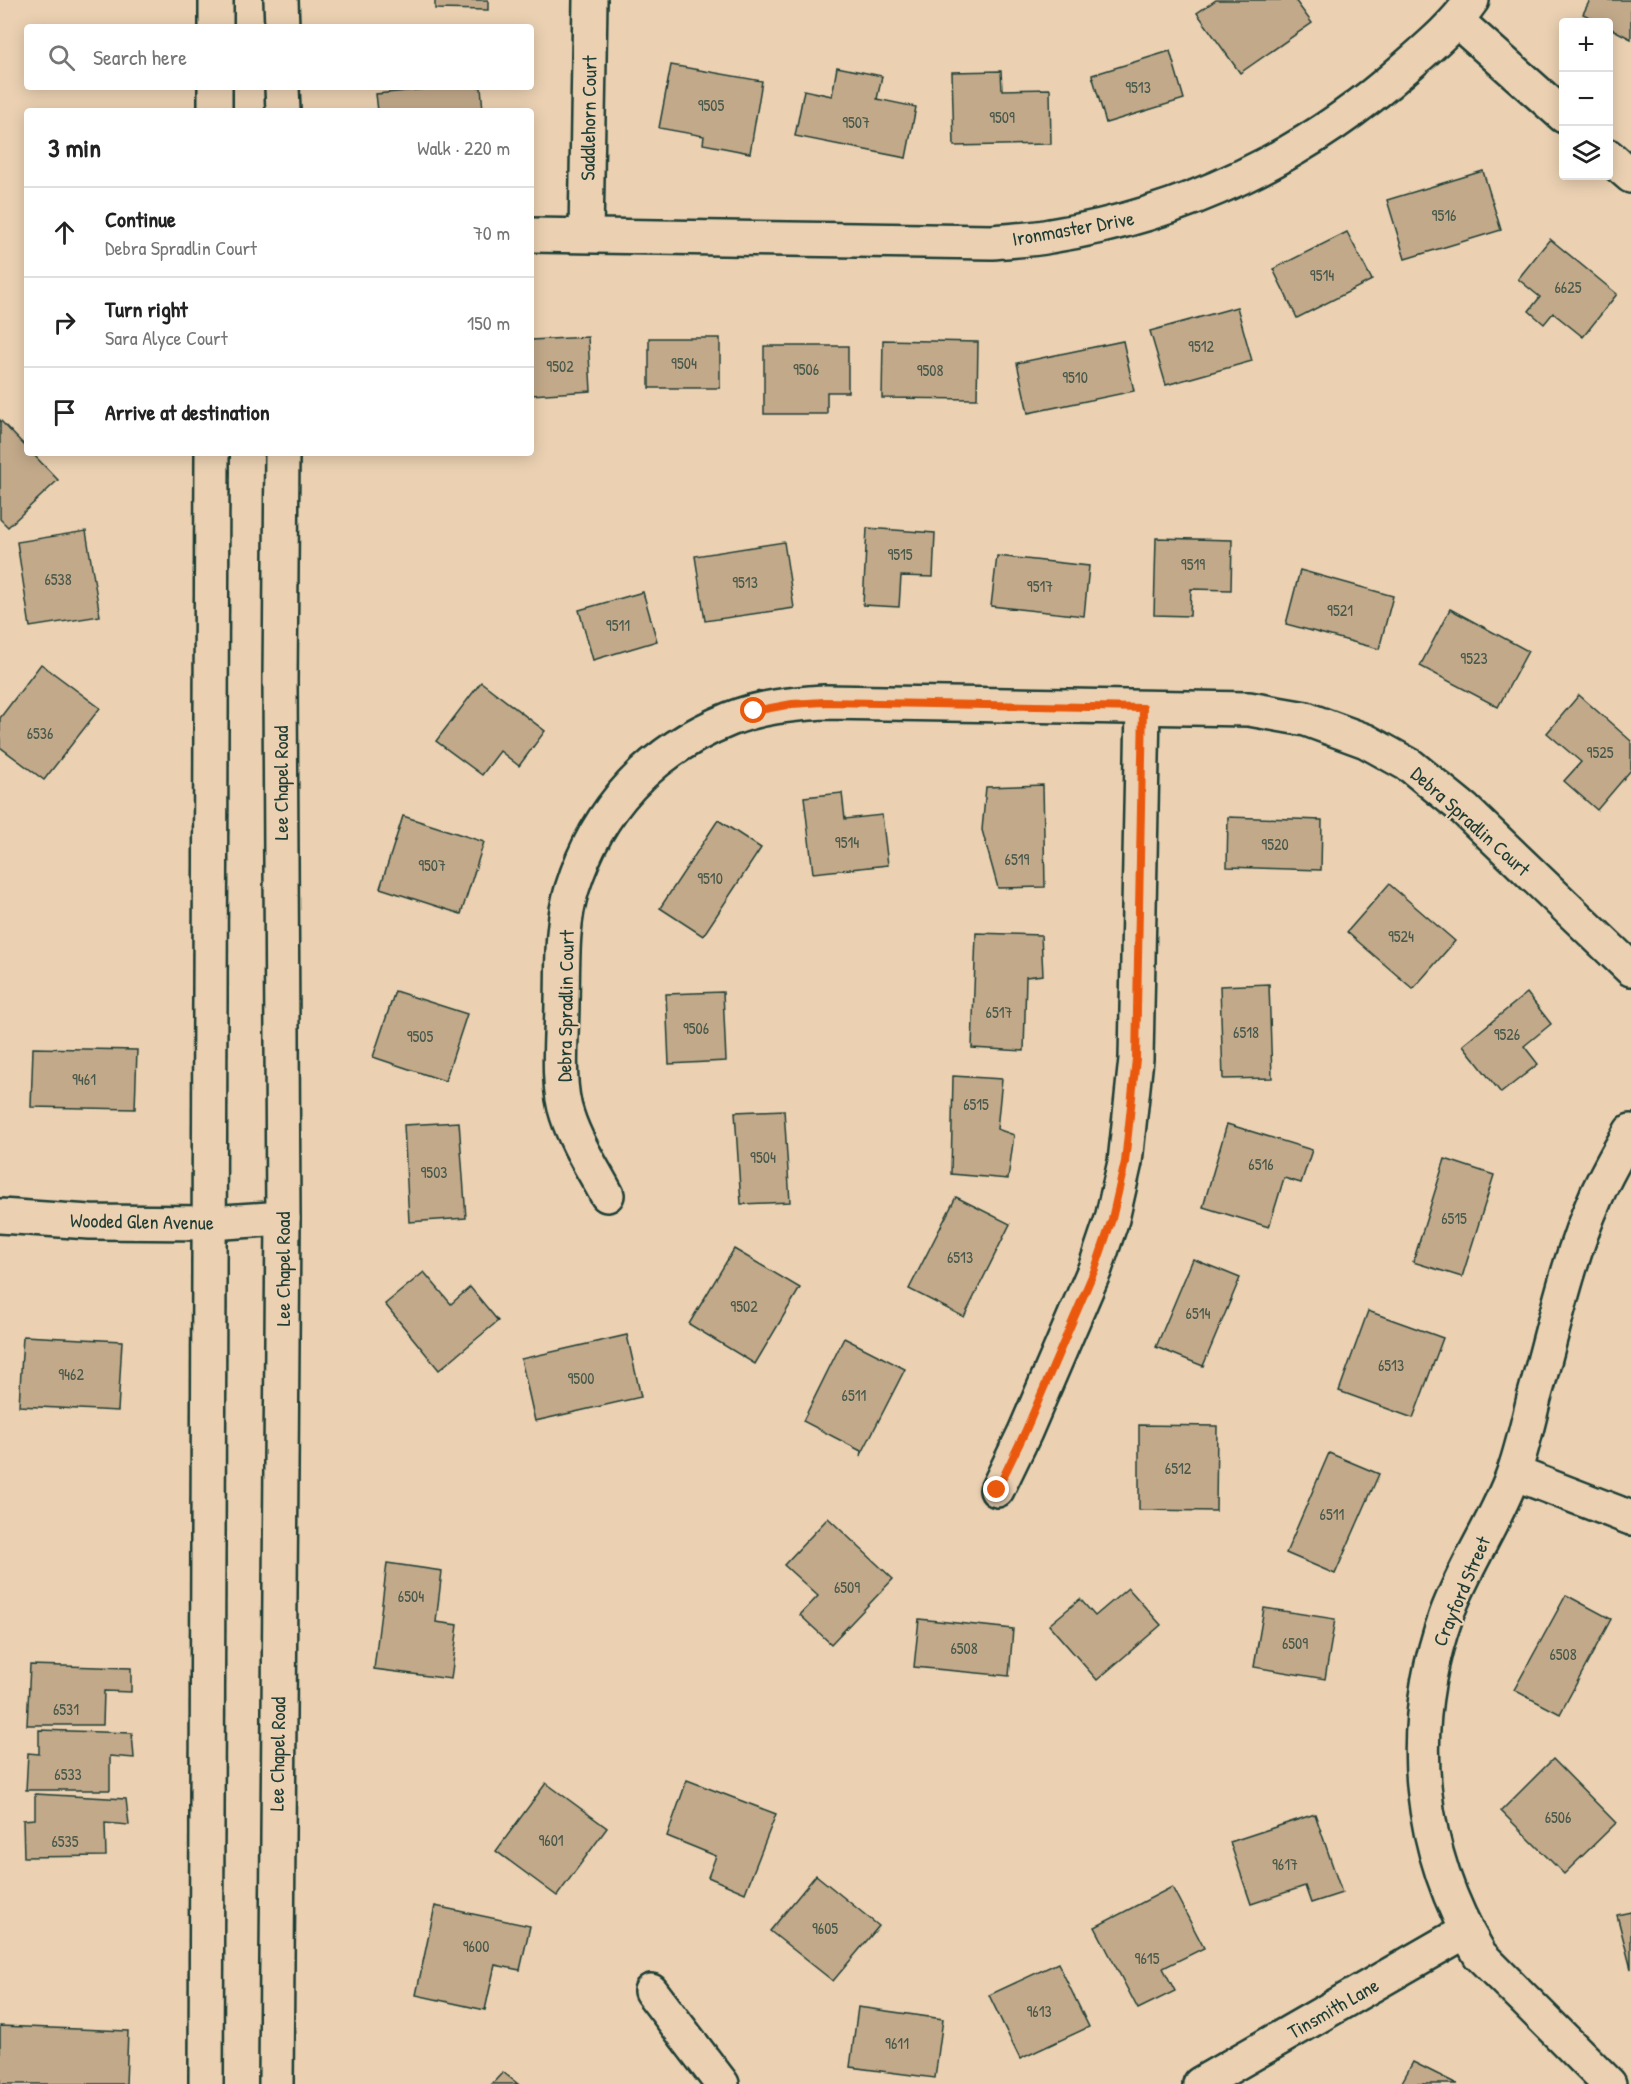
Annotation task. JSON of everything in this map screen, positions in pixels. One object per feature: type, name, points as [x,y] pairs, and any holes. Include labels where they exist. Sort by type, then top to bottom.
[{"type":"street","points":[[216,0],[216,24]]},
{"type":"street","points":[[281,0],[282,24]]},
{"type":"street","name":"Saddlehorn Court","points":[[586,235],[590,0]]},
{"type":"street","points":[[1465,10],[1559,112]]},
{"type":"street","name":"Ironmaster Drive","points":[[534,235],[992,242],[1049,237],[1119,222],[1169,208],[1218,189],[1309,141],[1373,96],[1465,10]]},
{"type":"street","points":[[214,108],[215,90]]},
{"type":"street","points":[[282,90],[283,108]]},
{"type":"street","points":[[1613,160],[1631,176]]},
{"type":"street","points":[[206,2084],[212,456]]},
{"type":"street","name":"Lee Chapel Road","points":[[276,2084],[283,1218],[280,692],[282,456]]},
{"type":"street","name":"Debra Spradlin Court","points":[[608,1196],[576,1138],[566,1112],[561,1074],[563,940],[572,891],[587,849],[613,805],[644,772],[679,744],[730,719],[754,711],[792,704],[824,702],[1249,709],[1306,719],[1375,746],[1411,766],[1464,809],[1631,969]]},
{"type":"street","points":[[997,1490],[1025,1432],[1095,1269],[1112,1219],[1125,1162],[1136,1059],[1143,708]]},
{"type":"street","name":"Crayford Street","points":[[1609,2084],[1480,1955],[1453,1904],[1430,1830],[1421,1766],[1423,1714],[1431,1663],[1447,1614],[1514,1473],[1594,1200],[1631,1131]]},
{"type":"street","name":"Wooded Glen Avenue","points":[[0,1216],[90,1222],[210,1223],[283,1218]]},
{"type":"street","points":[[1514,1473],[1631,1518]]},
{"type":"street","name":"Tinsmith Lane","points":[[1200,2084],[1466,1931]]},
{"type":"street","points":[[651,1991],[722,2084]]},
{"type":"building","points":[[435,0],[488,0],[488,10],[435,9]]},
{"type":"building","points":[[1216,0],[1295,0],[1312,23],[1240,73],[1197,13]]},
{"type":"building","points":[[1590,0],[1631,0],[1631,39],[1613,30],[1613,18],[1592,18],[1583,14]]},
{"type":"building","points":[[1170,51],[1184,99],[1106,123],[1092,75]]},
{"type":"building","points":[[671,65],[762,81],[750,153],[703,144],[704,136],[659,128]]},
{"type":"building","points":[[837,67],[882,76],[877,99],[916,107],[906,158],[795,136],[804,90],[832,96]]},
{"type":"building","points":[[1001,71],[1002,90],[1050,89],[1051,144],[954,146],[952,72]]},
{"type":"building","points":[[417,90],[481,90],[483,108],[378,108],[376,94]]},
{"type":"building","points":[[1483,171],[1501,230],[1405,259],[1387,200]]},
{"type":"building","points":[[1347,232],[1372,280],[1297,318],[1273,269]]},
{"type":"building","points":[[1550,239],[1617,294],[1583,337],[1553,313],[1544,324],[1529,311],[1540,297],[1518,279]]},
{"type":"building","points":[[1237,307],[1252,361],[1166,385],[1150,331]]},
{"type":"building","points":[[588,337],[591,391],[534,395],[534,340]]},
{"type":"building","points":[[649,338],[720,338],[720,388],[649,388]]},
{"type":"building","points":[[883,340],[978,342],[977,399],[882,398]]},
{"type":"building","points":[[1123,341],[1134,391],[1028,413],[1017,363]]},
{"type":"building","points":[[764,346],[848,346],[848,392],[827,392],[827,414],[764,414]]},
{"type":"building","points":[[0,420],[24,445],[24,456],[35,456],[58,480],[8,527],[0,519]]},
{"type":"building","points":[[867,528],[935,533],[933,577],[901,576],[899,607],[863,605]]},
{"type":"building","points":[[86,531],[100,616],[30,627],[17,542]]},
{"type":"building","points":[[1156,538],[1232,540],[1231,590],[1191,589],[1190,616],[1154,615]]},
{"type":"building","points":[[784,542],[794,608],[705,621],[695,556]]},
{"type":"building","points":[[997,556],[1089,566],[1084,616],[991,606]]},
{"type":"building","points":[[1300,570],[1393,596],[1379,649],[1286,624]]},
{"type":"building","points":[[643,592],[657,641],[593,660],[579,610]]},
{"type":"building","points":[[1450,609],[1528,651],[1498,707],[1420,666]]},
{"type":"building","points":[[41,664],[100,708],[44,780],[0,747],[0,718]]},
{"type":"building","points":[[481,682],[545,731],[519,766],[500,751],[482,775],[436,741]]},
{"type":"building","points":[[1579,695],[1631,741],[1631,770],[1597,810],[1564,781],[1581,762],[1547,733]]},
{"type":"building","points":[[1043,785],[1045,887],[998,888],[982,830],[986,787]]},
{"type":"building","points":[[842,793],[845,819],[882,815],[888,865],[813,873],[804,797]]},
{"type":"building","points":[[403,816],[484,842],[461,914],[380,888]]},
{"type":"building","points":[[1228,817],[1322,820],[1321,870],[1227,867]]},
{"type":"building","points":[[718,820],[761,848],[703,936],[660,908]]},
{"type":"building","points":[[1389,884],[1455,941],[1413,989],[1347,932]]},
{"type":"building","points":[[976,933],[1041,935],[1043,975],[1026,977],[1024,1051],[972,1048]]},
{"type":"building","points":[[1269,984],[1272,1078],[1223,1079],[1220,986]]},
{"type":"building","points":[[395,991],[467,1014],[445,1081],[373,1057]]},
{"type":"building","points":[[723,992],[726,1061],[669,1064],[666,994]]},
{"type":"building","points":[[1527,993],[1551,1024],[1524,1046],[1538,1064],[1501,1093],[1463,1045]]},
{"type":"building","points":[[33,1048],[137,1050],[135,1109],[31,1107]]},
{"type":"building","points":[[953,1076],[1002,1079],[997,1129],[1014,1135],[1008,1179],[951,1174]]},
{"type":"building","points":[[784,1110],[790,1202],[741,1204],[735,1112]]},
{"type":"building","points":[[459,1122],[466,1218],[409,1222],[404,1125]]},
{"type":"building","points":[[1227,1124],[1312,1150],[1301,1183],[1284,1178],[1269,1227],[1203,1207]]},
{"type":"building","points":[[1445,1159],[1494,1175],[1462,1277],[1413,1262]]},
{"type":"building","points":[[956,1197],[1010,1224],[964,1317],[909,1289]]},
{"type":"building","points":[[734,1249],[800,1288],[755,1364],[689,1324]]},
{"type":"building","points":[[1193,1259],[1240,1278],[1203,1366],[1156,1347]]},
{"type":"building","points":[[424,1272],[451,1304],[470,1287],[498,1321],[439,1370],[385,1304]]},
{"type":"building","points":[[1368,1311],[1443,1338],[1413,1418],[1339,1391]]},
{"type":"building","points":[[627,1335],[641,1397],[535,1421],[521,1359]]},
{"type":"building","points":[[23,1336],[122,1341],[118,1411],[19,1406]]},
{"type":"building","points":[[844,1338],[905,1369],[860,1457],[861,1451],[803,1421]]},
{"type":"building","points":[[1139,1425],[1217,1426],[1216,1511],[1139,1510]]},
{"type":"building","points":[[1329,1453],[1379,1474],[1335,1574],[1286,1553]]},
{"type":"building","points":[[828,1518],[893,1579],[831,1644],[800,1615],[818,1596],[784,1565]]},
{"type":"building","points":[[387,1563],[442,1571],[436,1622],[458,1625],[451,1679],[374,1669]]},
{"type":"building","points":[[1128,1588],[1161,1625],[1097,1680],[1049,1625],[1080,1599],[1095,1616]]},
{"type":"building","points":[[1566,1595],[1611,1619],[1560,1714],[1514,1690]]},
{"type":"building","points":[[1264,1608],[1335,1619],[1325,1679],[1254,1667]]},
{"type":"building","points":[[919,1619],[1013,1629],[1009,1676],[914,1667]]},
{"type":"building","points":[[30,1665],[131,1668],[131,1692],[104,1691],[103,1725],[27,1725]]},
{"type":"building","points":[[39,1730],[132,1733],[134,1758],[110,1756],[110,1790],[26,1790],[28,1753],[39,1754]]},
{"type":"building","points":[[1553,1759],[1616,1823],[1564,1874],[1501,1811]]},
{"type":"building","points":[[687,1780],[776,1814],[745,1893],[708,1877],[716,1856],[667,1836]]},
{"type":"building","points":[[546,1783],[607,1828],[557,1896],[496,1851]]},
{"type":"building","points":[[35,1794],[126,1799],[129,1825],[105,1823],[106,1856],[24,1857],[23,1820],[35,1819]]},
{"type":"building","points":[[1315,1814],[1342,1893],[1311,1903],[1305,1886],[1251,1904],[1230,1842]]},
{"type":"building","points":[[816,1875],[879,1926],[833,1981],[770,1931]]},
{"type":"building","points":[[1172,1887],[1204,1948],[1163,1968],[1175,1991],[1138,2009],[1095,1927]]},
{"type":"building","points":[[435,1906],[530,1926],[520,1970],[495,1965],[485,2010],[416,1995]]},
{"type":"building","points":[[1631,1912],[1631,1969],[1617,1915]]},
{"type":"building","points":[[1058,1963],[1089,2027],[1020,2059],[989,1995]]},
{"type":"building","points":[[858,2007],[943,2019],[935,2078],[850,2067]]},
{"type":"building","points":[[0,2026],[128,2031],[126,2084],[0,2084]]},
{"type":"building","points":[[1413,2062],[1457,2084],[1401,2084]]},
{"type":"building","points":[[503,2072],[518,2084],[492,2084]]},
{"type":"route","points":[[754,711],[792,704],[824,702],[1143,708],[1136,1059],[1125,1162],[1112,1219],[1095,1269],[1025,1432],[997,1490]]}]
